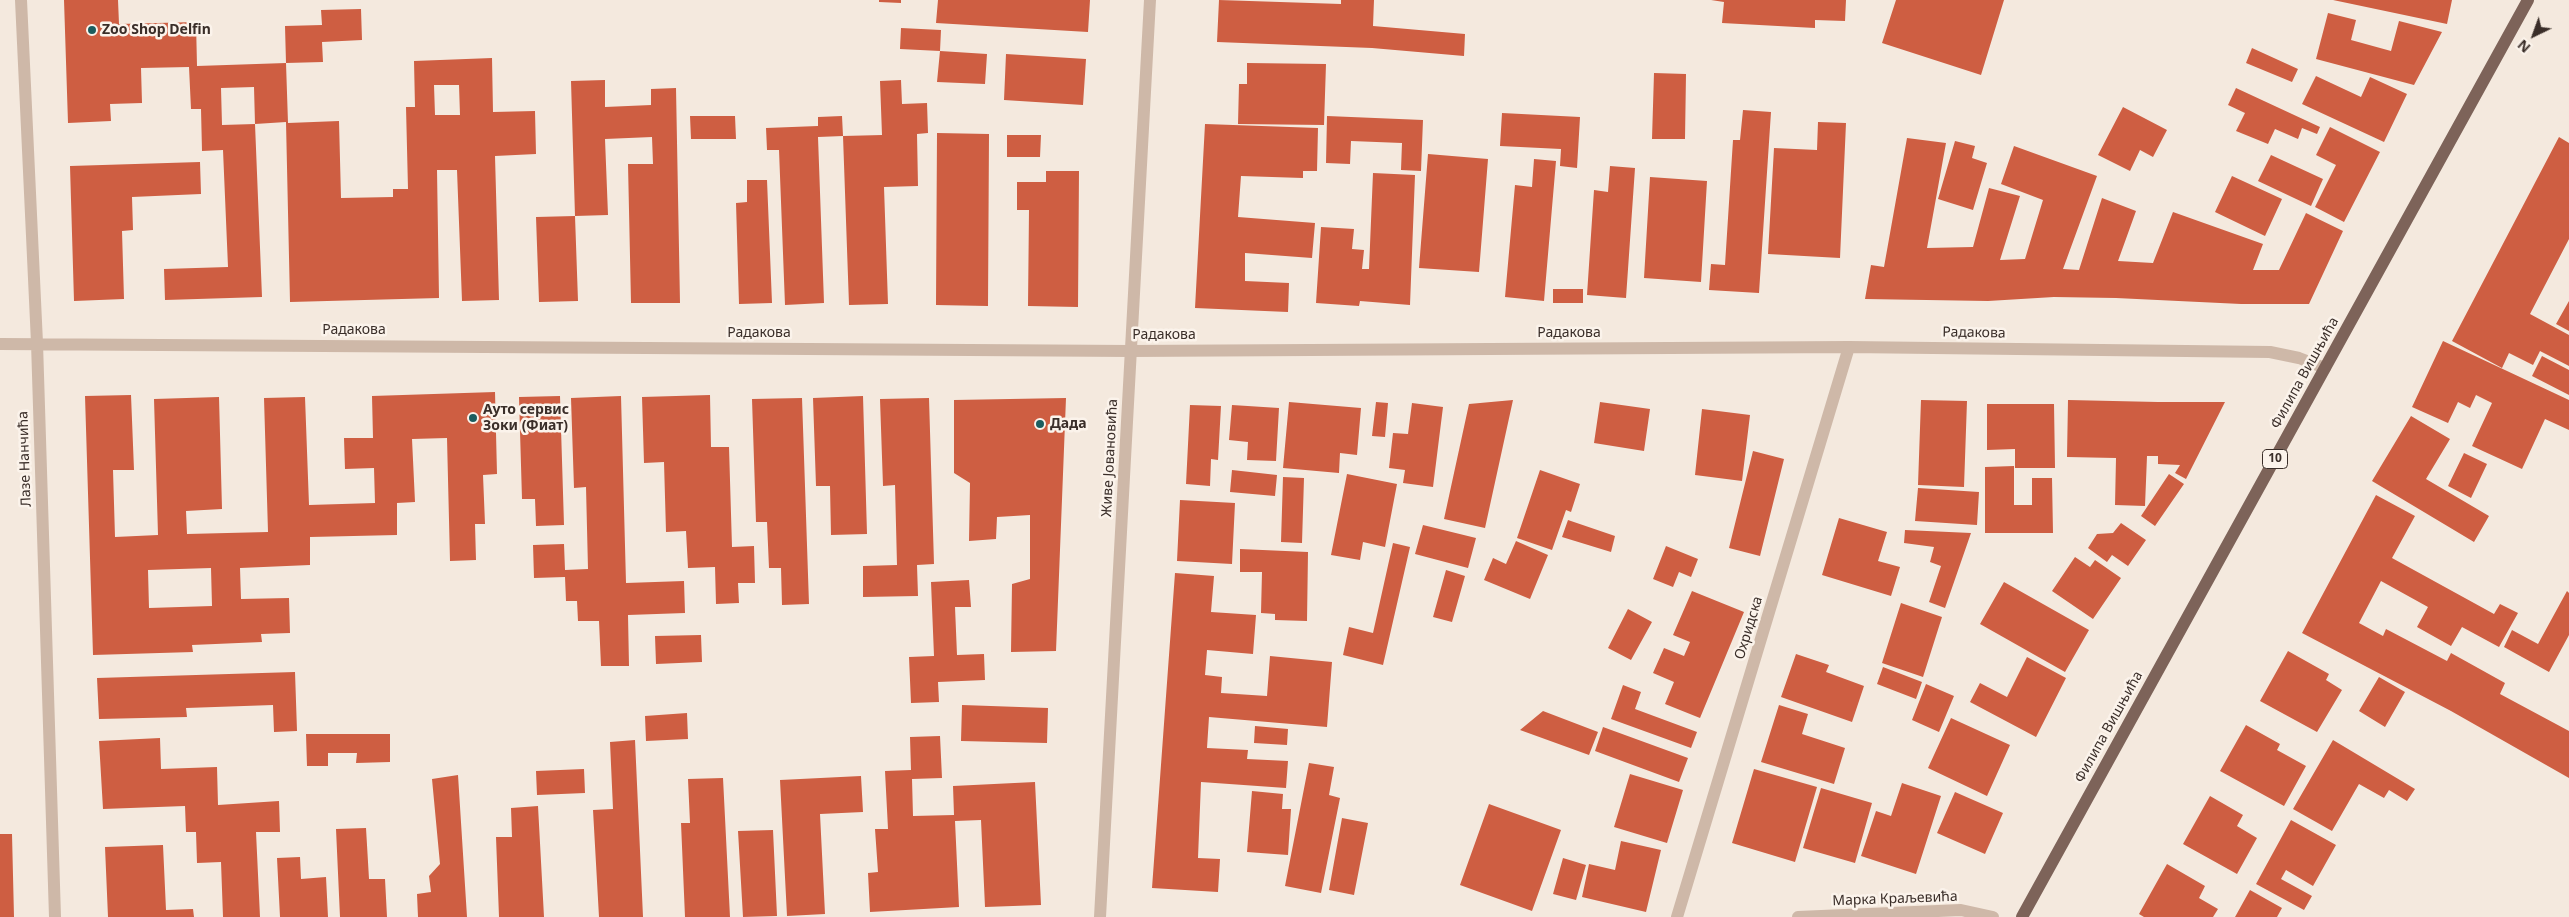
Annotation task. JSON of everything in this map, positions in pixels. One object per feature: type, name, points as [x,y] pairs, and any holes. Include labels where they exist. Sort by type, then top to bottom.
[{"type":"main road","name":"Филипа Вишњића","points":[[2022,917],[2528,0]]},
{"type":"street","name":"Лазе Нанчића","points":[[21,0],[37,343],[55,917]]},
{"type":"street","name":"Живе Јовановића","points":[[1100,917],[1150,0]]},
{"type":"street","name":"Радакова","points":[[0,344],[1131,351],[1849,347],[2270,352],[2299,358],[2325,368]]},
{"type":"street","name":"Охридска","points":[[1677,917],[1849,347]]},
{"type":"street","name":"Марка Краљевића","points":[[1798,917],[1961,910],[1993,917]]},
{"type":"building","points":[[64,0],[118,0],[119,24],[196,22],[197,66],[286,63],[288,123],[339,121],[341,198],[393,197],[393,189],[408,189],[406,107],[415,107],[414,61],[492,58],[493,112],[535,111],[536,154],[495,156],[499,300],[462,301],[457,170],[437,170],[439,298],[290,302],[286,122],[255,124],[262,297],[165,300],[164,269],[228,267],[223,150],[202,151],[201,109],[191,109],[189,67],[141,68],[142,103],[110,104],[111,121],[68,123]],"holes":[[[434,85],[459,85],[460,115],[435,115]],[[254,87],[255,124],[222,125],[221,88]]]},
{"type":"building","points":[[879,0],[901,0],[901,3],[879,2]]},
{"type":"building","points":[[938,0],[1090,0],[1088,32],[936,23]]},
{"type":"building","points":[[1219,0],[1341,4],[1341,0],[1374,0],[1373,26],[1465,34],[1464,56],[1372,48],[1217,42]]},
{"type":"building","points":[[1711,0],[1846,0],[1845,21],[1815,20],[1815,28],[1722,23],[1724,2]]},
{"type":"building","points":[[1896,0],[2004,0],[1981,75],[1882,43]]},
{"type":"building","points":[[2333,0],[2452,0],[2447,24]]},
{"type":"building","points":[[361,9],[362,40],[322,42],[323,62],[286,63],[285,26],[322,25],[321,10]]},
{"type":"building","points":[[2328,13],[2356,20],[2351,40],[2391,51],[2399,21],[2442,32],[2414,85],[2316,59]]},
{"type":"building","points":[[901,28],[941,30],[940,51],[900,49]]},
{"type":"building","points":[[2252,48],[2298,69],[2292,82],[2246,63]]},
{"type":"building","points":[[940,51],[987,54],[985,84],[937,82]]},
{"type":"building","points":[[1006,54],[1086,59],[1083,105],[1004,100]]},
{"type":"building","points":[[1247,63],[1326,64],[1324,125],[1238,124],[1239,84],[1247,84]]},
{"type":"building","points":[[1654,73],[1686,74],[1685,139],[1652,139]]},
{"type":"building","points":[[2316,76],[2361,97],[2370,77],[2407,94],[2384,142],[2302,104]]},
{"type":"building","points":[[605,80],[605,107],[651,105],[651,89],[676,88],[680,303],[631,303],[628,164],[653,164],[652,137],[605,139],[608,215],[575,216],[571,81]]},
{"type":"building","points":[[901,80],[902,104],[927,103],[928,133],[917,134],[918,186],[884,187],[888,304],[849,305],[843,136],[882,135],[880,81]]},
{"type":"building","points":[[2236,88],[2320,127],[2317,134],[2302,128],[2298,139],[2275,129],[2268,144],[2236,131],[2245,113],[2228,105]]},
{"type":"building","points":[[2123,107],[2167,130],[2153,157],[2140,150],[2130,171],[2098,155]]},
{"type":"building","points":[[1743,110],[1771,112],[1759,293],[1709,290],[1711,264],[1725,265],[1733,140],[1740,140]]},
{"type":"building","points":[[1502,113],[1580,117],[1577,168],[1560,166],[1561,149],[1500,146]]},
{"type":"building","points":[[690,116],[735,116],[736,139],[691,139]]},
{"type":"building","points":[[842,116],[843,136],[818,137],[824,303],[785,305],[779,150],[767,150],[766,128],[818,126],[818,117]]},
{"type":"building","points":[[1327,116],[1423,120],[1421,171],[1401,170],[1402,143],[1351,141],[1350,164],[1326,163]]},
{"type":"building","points":[[1818,122],[1846,123],[1840,258],[1768,254],[1774,148],[1817,150]]},
{"type":"building","points":[[1205,124],[1318,128],[1317,171],[1303,171],[1303,178],[1241,176],[1238,217],[1315,223],[1312,258],[1245,253],[1245,281],[1289,283],[1288,312],[1195,308]]},
{"type":"building","points":[[2330,127],[2380,152],[2344,222],[2315,207],[2336,165],[2316,155]]},
{"type":"building","points":[[937,133],[989,134],[988,306],[936,305]]},
{"type":"building","points":[[1007,135],[1041,135],[1040,157],[1007,157]]},
{"type":"building","points":[[2559,137],[2569,143],[2569,239],[2530,314],[2569,335],[2569,366],[2540,351],[2533,365],[2509,353],[2502,368],[2452,341]]},
{"type":"building","points":[[1907,138],[1946,143],[1927,248],[1973,247],[1989,188],[2020,196],[2000,260],[2025,259],[2043,200],[2001,184],[2014,146],[2097,176],[2063,269],[2079,270],[2102,198],[2136,211],[2118,261],[2153,263],[2173,212],[2263,244],[2253,270],[2279,270],[2306,213],[2343,231],[2309,304],[2241,304],[2054,297],[1988,301],[1865,299],[1871,265],[1884,267]]},
{"type":"building","points":[[1955,141],[1975,146],[1972,158],[1987,163],[1973,210],[1938,199]]},
{"type":"building","points":[[1428,154],[1488,159],[1479,272],[1419,268]]},
{"type":"building","points":[[2271,155],[2323,179],[2311,206],[2258,181]]},
{"type":"building","points":[[1534,159],[1556,161],[1544,301],[1505,297],[1515,185],[1532,187]]},
{"type":"building","points":[[200,162],[201,194],[132,197],[133,230],[122,231],[124,299],[74,301],[70,166]]},
{"type":"building","points":[[1610,166],[1635,168],[1626,298],[1587,295],[1594,190],[1608,192]]},
{"type":"building","points":[[1046,171],[1079,171],[1078,307],[1028,306],[1029,210],[1017,210],[1017,182],[1046,182]]},
{"type":"building","points":[[1373,173],[1415,175],[1410,305],[1360,301],[1359,306],[1316,303],[1321,227],[1354,229],[1352,249],[1364,250],[1362,269],[1369,269]]},
{"type":"building","points":[[2232,176],[2282,199],[2265,236],[2215,212]]},
{"type":"building","points":[[1650,177],[1707,181],[1701,282],[1644,278]]},
{"type":"building","points":[[747,180],[767,180],[772,303],[739,304],[736,203],[747,202]]},
{"type":"building","points":[[575,216],[578,301],[539,302],[536,217]]},
{"type":"building","points":[[1553,289],[1583,289],[1583,303],[1553,303]]},
{"type":"building","points":[[2569,301],[2569,331],[2556,324]]},
{"type":"building","points":[[2443,341],[2569,400],[2569,430],[2545,419],[2522,469],[2472,446],[2492,403],[2476,395],[2470,408],[2458,402],[2448,423],[2412,407]]},
{"type":"building","points":[[2542,356],[2569,370],[2569,395],[2532,376]]},
{"type":"building","points":[[495,392],[497,474],[483,475],[485,524],[475,524],[476,560],[450,561],[447,438],[412,439],[415,502],[397,503],[397,535],[310,537],[310,565],[240,568],[241,599],[289,598],[290,633],[261,634],[262,642],[192,645],[193,652],[93,655],[85,396],[131,395],[134,470],[113,470],[115,537],[158,535],[154,399],[219,397],[222,509],[186,511],[187,534],[268,532],[264,398],[305,397],[309,505],[375,503],[374,468],[345,469],[344,438],[373,438],[372,396]],"holes":[[[211,568],[212,606],[149,608],[148,570]]]},
{"type":"building","points":[[710,395],[711,447],[729,447],[732,547],[754,546],[755,583],[738,583],[739,603],[716,604],[715,567],[688,568],[686,531],[666,532],[664,462],[644,463],[642,397]]},
{"type":"building","points":[[560,396],[564,525],[536,526],[535,499],[522,499],[519,397]]},
{"type":"building","points":[[621,396],[626,583],[684,581],[685,613],[628,615],[629,666],[601,666],[599,621],[578,621],[577,601],[566,601],[565,577],[534,578],[533,545],[564,544],[565,570],[588,569],[586,487],[574,488],[571,398]]},
{"type":"building","points":[[863,396],[867,534],[831,535],[830,486],[816,486],[813,398]]},
{"type":"building","points":[[802,398],[809,604],[782,605],[781,568],[769,568],[767,522],[756,522],[752,399]]},
{"type":"building","points":[[929,398],[934,564],[917,565],[918,596],[863,597],[863,566],[897,565],[895,485],[883,486],[880,399]]},
{"type":"building","points":[[1066,398],[1056,651],[1011,652],[1012,584],[1030,579],[1030,515],[997,517],[996,539],[969,541],[970,483],[954,473],[954,400]]},
{"type":"building","points":[[1513,400],[1485,528],[1444,519],[1469,404]]},
{"type":"building","points":[[1921,400],[1967,401],[1964,487],[1918,485]]},
{"type":"building","points":[[2068,400],[2225,402],[2186,479],[2175,473],[2180,465],[2158,464],[2158,456],[2147,456],[2145,506],[2115,505],[2116,458],[2067,457]]},
{"type":"building","points":[[1289,402],[1361,408],[1357,455],[1340,453],[1339,473],[1283,468]]},
{"type":"building","points":[[1376,402],[1388,403],[1385,437],[1372,436]]},
{"type":"building","points":[[1600,402],[1650,409],[1644,451],[1594,443]]},
{"type":"building","points":[[1412,403],[1443,407],[1433,487],[1403,483],[1405,470],[1389,468],[1393,433],[1408,434]]},
{"type":"building","points":[[1987,404],[2054,404],[2055,468],[2015,468],[2015,449],[1987,450]]},
{"type":"building","points":[[1190,405],[1221,406],[1218,460],[1211,459],[1210,486],[1186,484]]},
{"type":"building","points":[[1232,405],[1279,408],[1276,461],[1247,460],[1248,442],[1229,440]]},
{"type":"building","points":[[1702,409],[1750,415],[1742,481],[1695,475]]},
{"type":"building","points":[[2411,416],[2450,439],[2426,479],[2489,516],[2474,542],[2372,481]]},
{"type":"building","points":[[1753,451],[1784,459],[1760,556],[1729,548]]},
{"type":"building","points":[[2464,453],[2487,464],[2471,498],[2448,486]]},
{"type":"building","points":[[2014,466],[2014,505],[2032,505],[2032,478],[2052,478],[2053,533],[1985,533],[1985,467]]},
{"type":"building","points":[[1232,470],[1277,475],[1275,496],[1230,492]]},
{"type":"building","points":[[1540,470],[1580,484],[1571,512],[1566,510],[1552,550],[1517,538]]},
{"type":"building","points":[[1347,474],[1397,484],[1385,547],[1363,542],[1360,560],[1331,555]]},
{"type":"building","points":[[2169,474],[2184,484],[2155,526],[2141,516]]},
{"type":"building","points":[[1283,477],[1304,478],[1302,543],[1281,542]]},
{"type":"building","points":[[1918,488],[1979,492],[1977,525],[1915,521]]},
{"type":"building","points":[[2376,495],[2415,516],[2392,558],[2494,614],[2500,604],[2518,613],[2499,647],[2462,627],[2451,646],[2417,627],[2428,607],[2381,581],[2359,623],[2383,636],[2386,629],[2447,661],[2451,653],[2505,683],[2500,694],[2569,731],[2569,778],[2451,711],[2302,633]]},
{"type":"building","points":[[1180,500],[1235,503],[1232,564],[1177,561]]},
{"type":"building","points":[[1839,518],[1887,532],[1878,561],[1900,567],[1891,596],[1822,575]]},
{"type":"building","points":[[1568,520],[1615,536],[1611,552],[1562,537]]},
{"type":"building","points":[[2121,523],[2146,540],[2128,566],[2112,555],[2107,562],[2088,548],[2097,534],[2113,533]]},
{"type":"building","points":[[1423,525],[1476,538],[1468,568],[1415,554]]},
{"type":"building","points":[[1905,530],[1971,533],[1945,608],[1929,602],[1941,566],[1930,562],[1934,547],[1904,543]]},
{"type":"building","points":[[1516,541],[1548,555],[1530,599],[1484,580],[1493,558],[1506,564]]},
{"type":"building","points":[[1393,543],[1410,547],[1383,665],[1343,655],[1349,627],[1373,633]]},
{"type":"building","points":[[1666,546],[1698,559],[1691,577],[1679,572],[1673,587],[1653,579]]},
{"type":"building","points":[[1240,549],[1308,552],[1307,621],[1275,620],[1275,614],[1261,613],[1262,572],[1240,572]]},
{"type":"building","points":[[2075,557],[2090,567],[2095,560],[2121,578],[2093,619],[2052,591]]},
{"type":"building","points":[[1446,570],[1465,576],[1452,622],[1433,617]]},
{"type":"building","points":[[1175,573],[1214,576],[1211,612],[1256,615],[1253,654],[1207,650],[1205,675],[1222,677],[1221,693],[1267,696],[1270,656],[1332,662],[1327,727],[1209,717],[1207,748],[1248,750],[1247,759],[1288,761],[1286,788],[1201,782],[1198,858],[1220,859],[1218,892],[1152,888]]},
{"type":"building","points":[[969,580],[971,607],[955,607],[957,655],[984,654],[985,680],[938,682],[939,702],[911,703],[909,657],[934,656],[931,582]]},
{"type":"building","points":[[2004,582],[2089,630],[2065,672],[1980,624]]},
{"type":"building","points":[[1692,591],[1744,612],[1700,718],[1665,704],[1674,682],[1653,673],[1664,648],[1684,656],[1690,642],[1673,635]]},
{"type":"building","points":[[2567,591],[2569,593],[2569,635],[2549,672],[2504,647],[2512,630],[2538,644]]},
{"type":"building","points":[[1901,603],[1942,617],[1923,677],[1882,663]]},
{"type":"building","points":[[1628,609],[1652,622],[1631,660],[1608,648]]},
{"type":"building","points":[[701,635],[702,662],[656,664],[655,636]]},
{"type":"building","points":[[2288,651],[2329,674],[2326,680],[2342,690],[2317,732],[2260,701]]},
{"type":"building","points":[[1796,654],[1829,665],[1826,672],[1864,686],[1852,722],[1781,697]]},
{"type":"building","points":[[2027,657],[2066,678],[2036,737],[1970,702],[1980,683],[2007,697]]},
{"type":"building","points":[[1883,667],[1922,682],[1916,699],[1877,684]]},
{"type":"building","points":[[295,672],[297,731],[274,732],[273,705],[186,708],[187,717],[99,719],[97,678]]},
{"type":"building","points":[[2379,677],[2405,692],[2385,727],[2359,711]]},
{"type":"building","points":[[1926,684],[1954,696],[1939,732],[1912,720]]},
{"type":"building","points":[[1623,685],[1641,692],[1635,709],[1697,732],[1691,748],[1611,719]]},
{"type":"building","points":[[962,705],[1048,708],[1047,743],[961,741]]},
{"type":"building","points":[[1779,705],[1808,714],[1802,734],[1845,748],[1834,784],[1761,762]]},
{"type":"building","points":[[1543,711],[1598,732],[1589,755],[1520,730]]},
{"type":"building","points":[[687,713],[688,739],[646,741],[645,716]]},
{"type":"building","points":[[1951,718],[2010,745],[1987,796],[1928,768]]},
{"type":"building","points":[[2246,725],[2280,744],[2277,750],[2306,766],[2284,806],[2220,771]]},
{"type":"building","points":[[1255,726],[1288,729],[1287,745],[1254,743]]},
{"type":"building","points":[[1603,727],[1688,758],[1679,782],[1595,751]]},
{"type":"building","points":[[306,734],[390,734],[390,762],[356,763],[357,753],[328,753],[328,766],[307,766]]},
{"type":"building","points":[[940,736],[942,778],[912,779],[913,816],[954,815],[953,786],[1035,782],[1041,905],[985,907],[981,820],[955,821],[959,907],[870,912],[868,873],[878,872],[875,829],[888,829],[885,771],[911,770],[910,737]]},
{"type":"building","points":[[160,738],[161,769],[217,767],[218,805],[279,801],[280,832],[256,832],[260,917],[223,917],[221,862],[197,863],[196,832],[186,832],[185,806],[103,809],[99,741]]},
{"type":"building","points":[[635,740],[643,917],[599,917],[593,810],[613,809],[610,742]]},
{"type":"building","points":[[2333,740],[2415,789],[2407,801],[2389,790],[2384,798],[2359,784],[2332,831],[2293,809]]},
{"type":"building","points":[[1309,763],[1334,767],[1329,795],[1340,798],[1321,893],[1285,886]]},
{"type":"building","points":[[584,769],[585,793],[537,795],[536,771]]},
{"type":"building","points":[[1754,769],[1817,787],[1795,862],[1732,843]]},
{"type":"building","points":[[1630,774],[1683,790],[1667,843],[1614,827]]},
{"type":"building","points":[[458,775],[467,917],[418,917],[417,894],[431,892],[429,876],[440,864],[432,779]]},
{"type":"building","points":[[861,776],[863,812],[820,814],[825,914],[787,916],[780,780]]},
{"type":"building","points":[[723,778],[730,917],[685,917],[681,823],[690,823],[688,779]]},
{"type":"building","points":[[1902,783],[1941,796],[1916,874],[1861,856],[1876,811],[1891,816]]},
{"type":"building","points":[[1821,788],[1872,803],[1855,863],[1803,848]]},
{"type":"building","points":[[1252,791],[1283,794],[1282,809],[1291,809],[1288,855],[1247,852]]},
{"type":"building","points":[[1955,792],[2003,813],[1985,854],[1937,833]]},
{"type":"building","points":[[2210,796],[2243,815],[2237,826],[2257,838],[2237,874],[2183,844]]},
{"type":"building","points":[[1489,804],[1561,830],[1532,911],[1460,885]]},
{"type":"building","points":[[538,806],[544,917],[499,917],[496,837],[512,837],[511,808]]},
{"type":"building","points":[[1342,818],[1368,823],[1354,895],[1329,890]]},
{"type":"building","points":[[2291,820],[2336,845],[2313,886],[2286,870],[2281,879],[2312,896],[2304,910],[2256,884]]},
{"type":"building","points":[[366,828],[369,879],[385,879],[387,917],[340,917],[336,829]]},
{"type":"building","points":[[773,830],[777,916],[743,917],[738,831]]},
{"type":"building","points":[[0,834],[12,834],[14,917],[0,917]]},
{"type":"building","points":[[1621,841],[1661,850],[1646,912],[1582,897],[1589,864],[1615,870]]},
{"type":"building","points":[[163,845],[166,910],[193,909],[194,917],[108,917],[105,847]]},
{"type":"building","points":[[300,857],[301,879],[326,877],[328,917],[280,917],[277,858]]},
{"type":"building","points":[[1563,858],[1586,865],[1576,900],[1553,894]]},
{"type":"building","points":[[2167,864],[2205,886],[2199,898],[2218,909],[2213,917],[2144,917],[2139,914]]},
{"type":"building","points":[[2250,890],[2282,908],[2277,917],[2235,917]]},
{"type":"place","name":"Zoo Shop Delfin","points":[[92,30]]},
{"type":"place","name":"Ауто сервис Зоки (Фиат)","points":[[473,418]]},
{"type":"place","name":"Дада","points":[[1040,424]]}]
